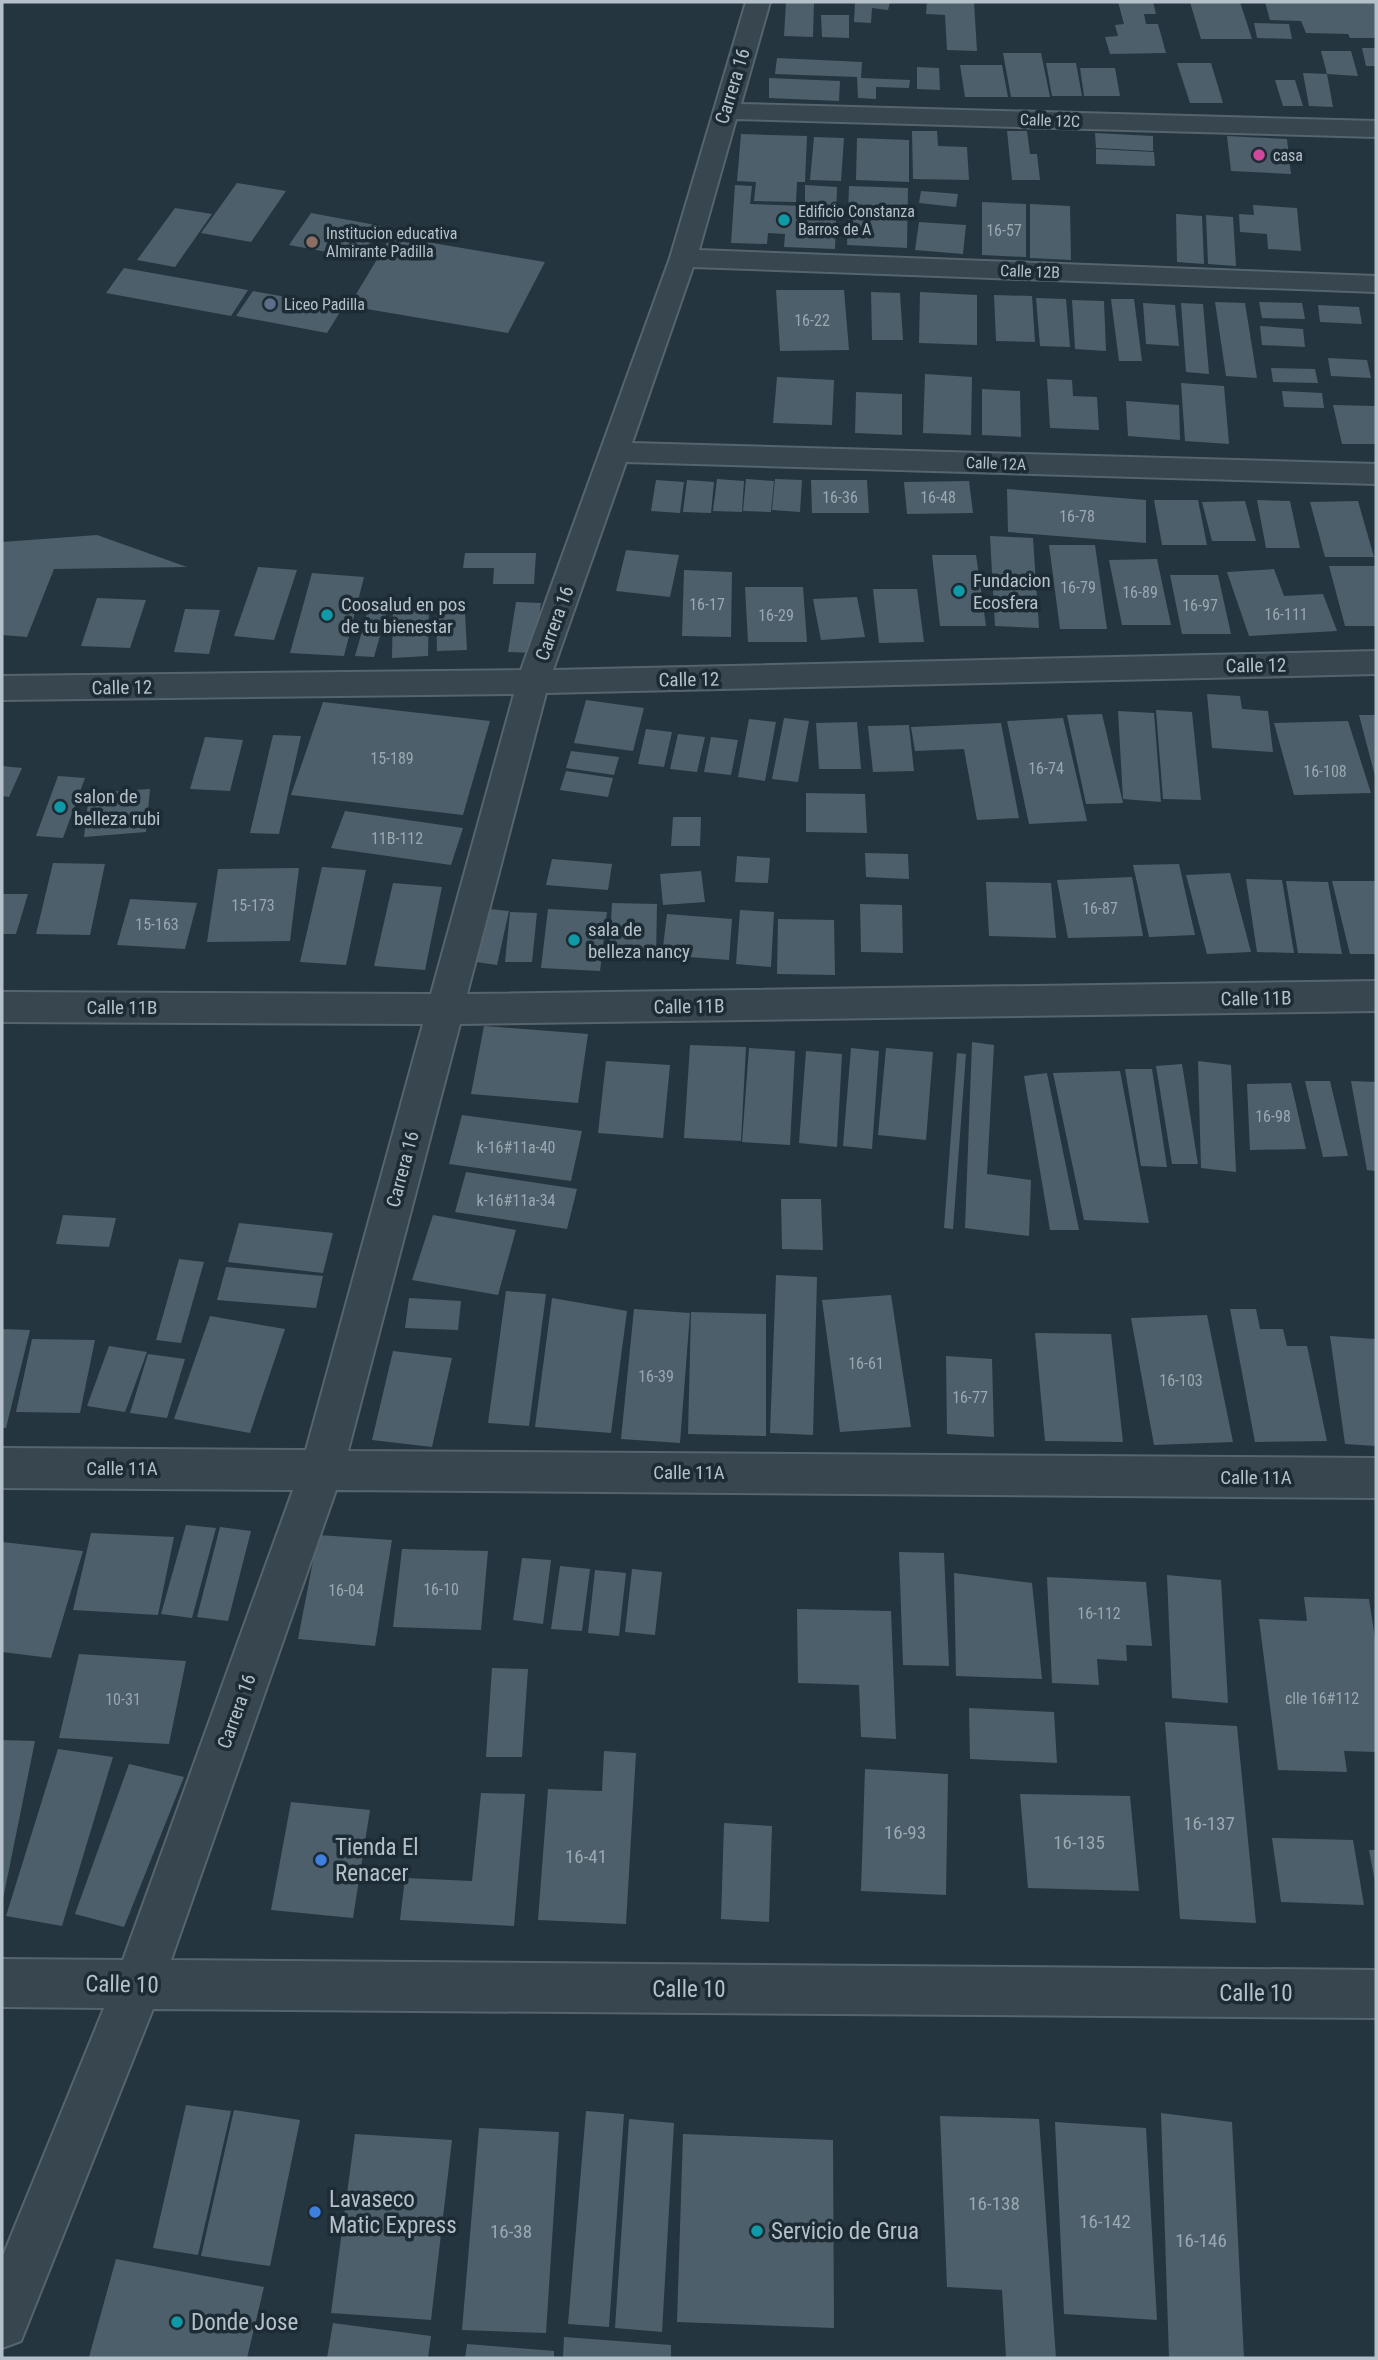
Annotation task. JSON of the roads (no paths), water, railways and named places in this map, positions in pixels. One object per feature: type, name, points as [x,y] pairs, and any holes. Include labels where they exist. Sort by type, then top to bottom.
[{"type":"street","name":"Carrera 16","points":[[2,2322],[138,1984],[322,1469],[533,682],[683,258],[758,2]]},
{"type":"street","name":"Calle 12C","points":[[724,111],[1376,129]]},
{"type":"street","name":"Calle 12B","points":[[683,258],[1376,285]]},
{"type":"street","name":"Calle 12A","points":[[615,452],[1376,474]]},
{"type":"street","name":"Calle 12","points":[[2,688],[533,682],[1376,663]]},
{"type":"street","name":"Calle 11B","points":[[2,1007],[444,1009],[1376,996]]},
{"type":"street","name":"Calle 11A","points":[[2,1468],[1376,1478]]},
{"type":"street","name":"Calle 10","points":[[2,1983],[1376,1994]]},
{"type":"place","name":"casa","points":[[1259,155]]},
{"type":"place","name":"Edificio Constanza Barros de A","points":[[784,220]]},
{"type":"place","name":"Institucion educativa Almirante Padilla","points":[[312,242]]},
{"type":"place","name":"Liceo Padilla","points":[[270,304]]},
{"type":"place","name":"Fundacion Ecosfera","points":[[959,591]]},
{"type":"place","name":"Coosalud en pos de tu bienestar","points":[[327,615]]},
{"type":"place","name":"salon de belleza rubi","points":[[60,807]]},
{"type":"place","name":"sala de belleza nancy","points":[[574,940]]},
{"type":"place","name":"Tienda El Renacer","points":[[321,1860]]},
{"type":"place","name":"Lavaseco Matic Express","points":[[315,2212]]},
{"type":"place","name":"Servicio de Grua","points":[[757,2231]]},
{"type":"place","name":"Donde Jose","points":[[177,2322]]}]
